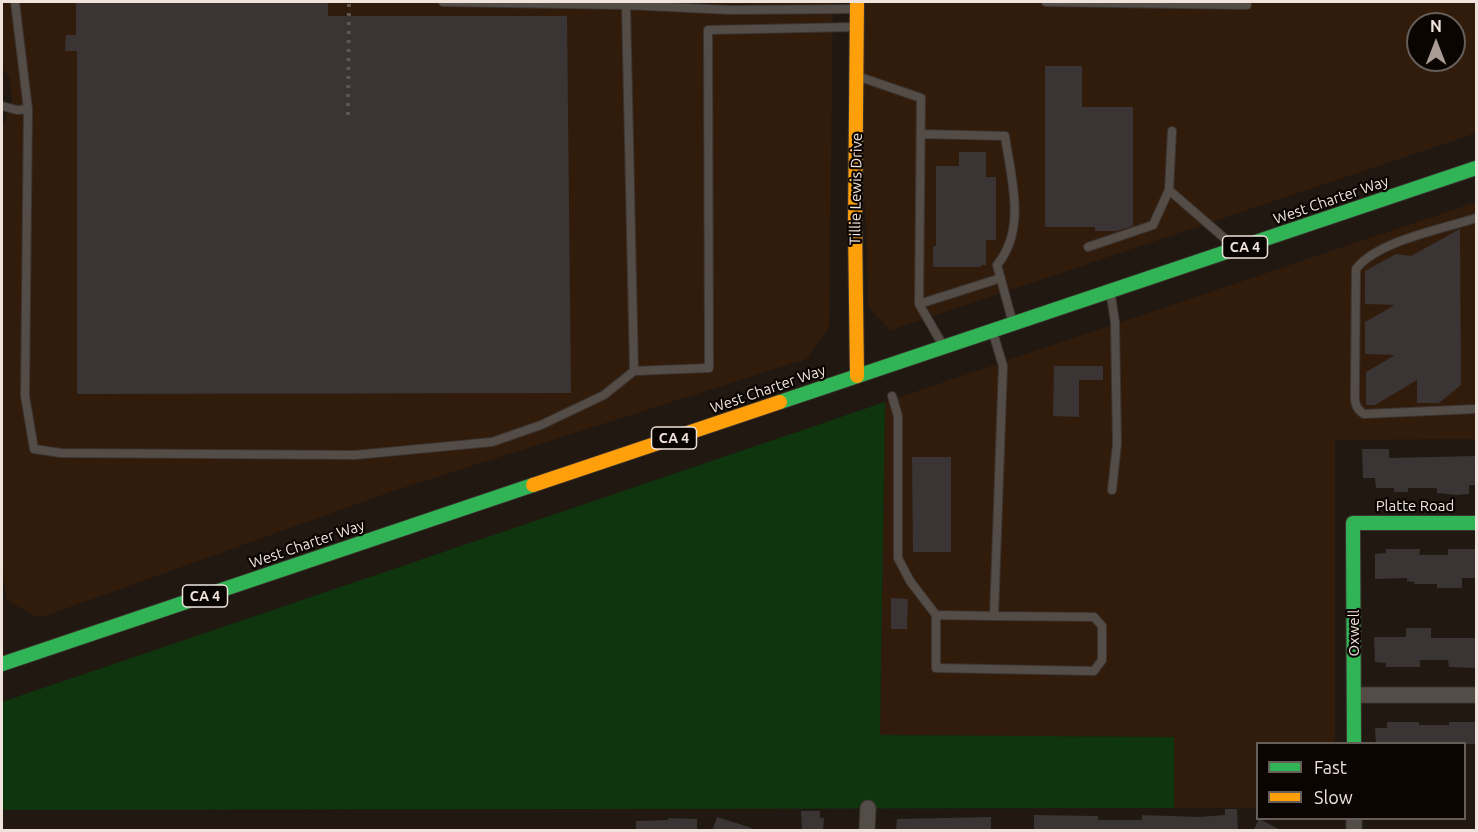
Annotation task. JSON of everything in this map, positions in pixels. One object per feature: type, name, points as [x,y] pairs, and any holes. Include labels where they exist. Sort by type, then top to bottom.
[{"type":"main road","name":"Tillie Lewis Drive","points":[[857,5],[855,224],[857,376]]},
{"type":"main road","name":"West Charter Way","points":[[3,660],[993,332],[1476,168]]},
{"type":"main road","name":"Platte Road","points":[[1353,523],[1476,523]]},
{"type":"main road","name":"Oxwell","points":[[1353,523],[1354,742]]},
{"type":"street","points":[[1354,695],[1476,695]]},
{"type":"street","points":[[867,831],[868,808]]},
{"type":"lane","points":[[15,2],[28,109],[25,396],[34,449],[61,453],[355,455],[492,442],[541,425],[604,395],[634,371],[709,368],[708,30],[857,27]]},
{"type":"lane","points":[[443,2],[730,9],[857,5]]},
{"type":"lane","points":[[1046,2],[1247,5]]},
{"type":"lane","points":[[626,5],[634,371]]},
{"type":"lane","points":[[857,76],[921,98],[919,304],[945,348]]},
{"type":"lane","points":[[2,106],[17,110],[28,109]]},
{"type":"lane","points":[[1088,247],[1154,225],[1169,190],[1172,131]]},
{"type":"lane","points":[[921,134],[1005,136],[1016,214],[1007,252],[997,265],[1013,325]]},
{"type":"lane","points":[[1169,190],[1237,249]]},
{"type":"lane","points":[[1476,218],[1372,253],[1363,259],[1356,269],[1355,405],[1364,414],[1476,409]]},
{"type":"lane","points":[[919,304],[1001,278]]},
{"type":"lane","points":[[1111,292],[1115,322],[1117,444],[1112,490]]},
{"type":"lane","points":[[993,332],[1003,366],[994,616]]},
{"type":"lane","points":[[892,396],[898,416],[898,558],[910,581],[936,615],[936,668],[1094,671],[1102,660],[1102,626],[1094,617],[936,615]]},
{"type":"shaded area","points":[[2,2],[833,2],[829,328],[806,359],[393,491],[37,617],[7,600],[2,568],[2,130],[12,100],[10,79],[2,67]]},
{"type":"shaded area","points":[[859,2],[1476,2],[1476,133],[891,330],[868,307],[867,246],[857,76]]},
{"type":"shaded area","points":[[1476,202],[1476,439],[1335,440],[1335,742],[1256,742],[1256,808],[1174,808],[1174,737],[880,735],[885,402]]},
{"type":"green space","points":[[885,402],[880,735],[1174,737],[1174,808],[2,810],[2,702]]},
{"type":"building","points":[[76,2],[328,2],[328,16],[567,16],[571,393],[77,394],[77,51],[65,51],[66,35],[76,35]]},
{"type":"building","points":[[1045,66],[1082,66],[1082,107],[1133,107],[1133,226],[1117,231],[1095,231],[1095,227],[1045,227]]},
{"type":"building","points":[[959,152],[986,152],[986,177],[996,177],[996,240],[986,240],[986,265],[981,265],[981,267],[933,267],[933,246],[936,246],[936,166],[959,166]]},
{"type":"building","points":[[1460,229],[1461,385],[1439,403],[1417,403],[1417,380],[1375,405],[1366,405],[1366,372],[1395,355],[1365,354],[1365,322],[1395,305],[1365,304],[1365,271],[1396,254],[1411,256]]},
{"type":"building","points":[[1054,366],[1103,366],[1103,380],[1079,380],[1079,417],[1053,416]]},
{"type":"building","points":[[1362,449],[1389,449],[1389,458],[1476,456],[1476,485],[1469,485],[1469,494],[1456,495],[1437,493],[1437,488],[1408,488],[1408,492],[1394,492],[1394,488],[1376,488],[1375,478],[1363,478]]},
{"type":"building","points":[[912,457],[951,457],[951,552],[913,552]]},
{"type":"building","points":[[1386,549],[1420,549],[1419,555],[1448,555],[1448,549],[1476,549],[1476,578],[1462,578],[1462,588],[1437,588],[1437,584],[1414,584],[1414,582],[1407,581],[1407,578],[1375,579],[1375,554],[1386,553]]},
{"type":"building","points":[[891,598],[908,599],[907,629],[891,629]]},
{"type":"building","points":[[1406,628],[1431,628],[1431,638],[1476,638],[1476,668],[1449,667],[1448,660],[1420,660],[1420,667],[1386,667],[1386,663],[1375,662],[1374,637],[1406,637]]},
{"type":"building","points":[[1387,722],[1449,725],[1449,722],[1476,722],[1476,744],[1376,742],[1375,728],[1387,728]]},
{"type":"building","points":[[1225,809],[1237,809],[1238,831],[1034,831],[1034,815],[1098,816],[1098,820],[1142,820],[1142,815],[1199,817],[1225,815]]},
{"type":"building","points":[[801,811],[820,811],[820,818],[824,818],[823,831],[802,831]]},
{"type":"building","points":[[717,817],[752,828],[751,831],[712,831]]},
{"type":"building","points":[[991,817],[991,831],[896,831],[897,819]]},
{"type":"building","points":[[668,818],[697,819],[697,831],[636,831],[636,821],[668,820]]},
{"type":"building","points":[[1258,820],[1262,820],[1282,831],[1253,831]]},
{"type":"railway","points":[[348,115],[349,2]]},
{"type":"traffic: fast","points":[[780,402],[1476,168]]},
{"type":"traffic: fast","points":[[2,664],[533,485]]},
{"type":"traffic: fast","points":[[1354,742],[1353,523],[1476,523]]},
{"type":"traffic: slow","points":[[857,2],[855,224],[857,376]]},
{"type":"traffic: slow","points":[[533,485],[780,402]]}]
